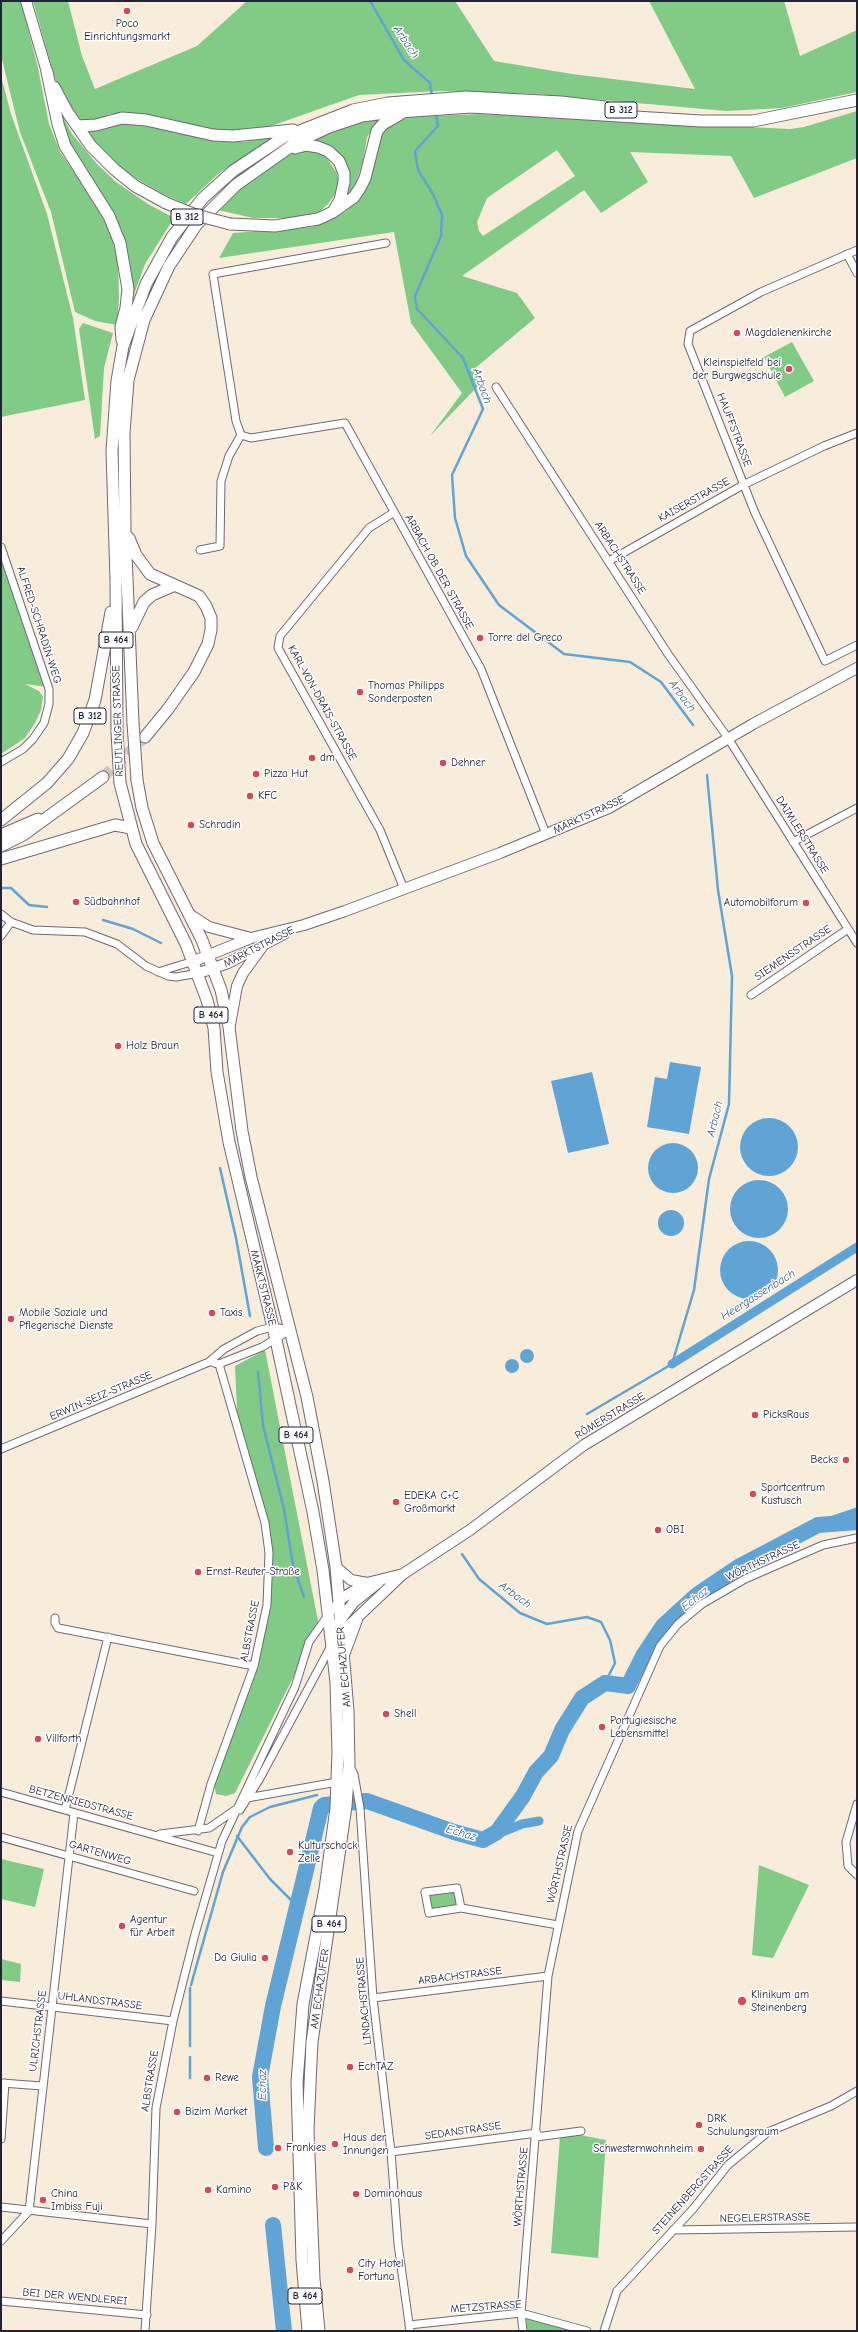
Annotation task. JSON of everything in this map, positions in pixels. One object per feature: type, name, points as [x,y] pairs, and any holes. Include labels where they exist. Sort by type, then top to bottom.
[{"type":"main road","points":[[26,1],[47,72]]},
{"type":"main road","name":"B 312","points":[[47,72],[76,126],[91,146],[114,169],[135,186],[166,203],[196,215],[230,224],[275,226],[318,219],[333,212],[354,197],[360,188],[365,178],[376,131],[393,117],[408,111]]},
{"type":"main road","name":"B 312","points":[[47,72],[58,124],[65,146],[109,216],[120,243],[128,289],[126,308],[121,327],[123,346]]},
{"type":"main road","name":"B 312","points":[[123,346],[146,284],[172,237],[204,198],[233,171],[284,137],[301,129],[353,110],[388,103],[466,97],[561,102],[639,112],[777,115]]},
{"type":"main road","name":"B 312","points":[[283,152],[297,142],[329,127],[362,116],[408,111],[471,108],[724,122],[753,121],[857,100]]},
{"type":"main road","points":[[76,126],[96,125],[122,118],[146,120],[213,135],[233,136],[301,129]]},
{"type":"main road","name":"B 312","points":[[283,152],[306,145],[318,146],[328,151],[339,161],[344,174],[344,182],[340,200],[333,212]]},
{"type":"main road","name":"REUTLINGER STRASSE","points":[[209,956],[153,843],[142,808],[137,780],[133,722],[125,530],[125,418],[133,355],[144,320],[169,266],[197,224],[236,185],[283,152]]},
{"type":"main road","name":"REUTLINGER STRASSE","points":[[123,346],[113,418],[117,732],[120,784],[131,828],[139,850],[194,961]]},
{"type":"main road","name":"B 312","points":[[125,530],[143,566],[150,574],[199,596],[206,606],[211,618],[211,630],[208,644],[194,672],[168,709],[145,737]]},
{"type":"main road","name":"B 312","points":[[1,820],[38,792],[57,772],[83,733],[95,700],[116,580]]},
{"type":"main road","points":[[130,632],[139,609],[144,602],[152,595],[175,585]]},
{"type":"main road","name":"MARKTSTRASSE","points":[[214,969],[304,925],[404,889],[609,808],[728,738],[857,668]]},
{"type":"main road","points":[[1,846],[23,835],[103,777]]},
{"type":"main road","points":[[1,835],[55,812]]},
{"type":"main road","points":[[1,859],[115,825],[131,828]]},
{"type":"main road","points":[[189,914],[209,927],[251,938]]},
{"type":"main road","name":"MARKTSTRASSE","points":[[304,925],[251,938],[209,956],[222,990],[229,1027],[242,1131],[264,1234],[307,1397],[323,1481],[336,1567],[339,1600]]},
{"type":"main road","points":[[229,1027],[233,999],[240,980],[253,959],[266,943]]},
{"type":"main road","points":[[194,961],[209,956]]},
{"type":"main road","name":"MARKTSTRASSE","points":[[194,961],[199,973],[214,1028],[218,1072],[229,1142],[276,1340],[313,1512],[328,1617]]},
{"type":"main road","points":[[199,973],[214,969]]},
{"type":"main road","name":"RÖMERSTRASSE","points":[[339,1600],[367,1583],[403,1574],[470,1530],[584,1445],[857,1280]]},
{"type":"main road","points":[[336,1567],[351,1580],[367,1583]]},
{"type":"main road","points":[[334,1638],[403,1574]]},
{"type":"main road","name":"RÖMERSTRASSE","points":[[340,1619],[354,1602],[382,1580]]},
{"type":"main road","name":"AM ECHAZUFER","points":[[339,1600],[340,1619],[334,1638],[344,1788]]},
{"type":"main road","points":[[343,1657],[358,1616]]},
{"type":"main road","name":"AM ECHAZUFER","points":[[319,2331],[314,2279],[308,2131],[312,2042],[341,1807],[349,1765],[348,1711],[343,1657],[334,1638],[328,1617]]},
{"type":"main road","name":"AM ECHAZUFER","points":[[308,2331],[302,2260],[297,2082],[303,2004],[341,1807]]},
{"type":"street","points":[[200,550],[220,546],[221,481],[229,456],[241,435],[236,421],[213,274],[386,243]]},
{"type":"street","name":"HAUFFSTRASSE","points":[[857,250],[761,292],[690,330],[688,344],[743,485],[825,660],[857,645]]},
{"type":"street","points":[[847,254],[857,273]]},
{"type":"street","name":"ARBACHSTRASSE","points":[[496,387],[668,654],[728,738]]},
{"type":"street","name":"ARBACH OB DER STRASSE","points":[[241,435],[251,438],[345,422],[393,513],[481,669],[546,834]]},
{"type":"street","name":"KAISERSTRASSE","points":[[609,561],[743,485],[824,446],[857,433]]},
{"type":"street","name":"KARL-VON-DRAIS-STRASSE","points":[[393,513],[369,528],[280,636],[278,648],[380,830],[404,889]]},
{"type":"street","name":"ALFRED-SCHRADIN-WEG","points":[[1,547],[49,689],[49,704],[44,723],[33,739],[23,749],[1,762]]},
{"type":"street","name":"DAIMLERSTRASSE","points":[[728,738],[857,943]]},
{"type":"street","points":[[793,842],[857,808]]},
{"type":"street","points":[[1,914],[11,922],[33,930],[86,932],[118,944],[146,966],[158,972],[176,977],[199,973]]},
{"type":"street","points":[[1,936],[11,922]]},
{"type":"street","name":"SIEMENSSTRASSE","points":[[751,995],[848,929]]},
{"type":"street","points":[[158,972],[194,961]]},
{"type":"street","name":"ERWIN-SEIZ-STRASSE","points":[[1,1449],[209,1362],[224,1349],[257,1331],[273,1327],[290,1330]]},
{"type":"street","points":[[209,1362],[219,1364],[276,1340],[290,1330]]},
{"type":"street","name":"ALBSTRASSE","points":[[198,1831],[211,1784],[254,1666],[267,1605],[269,1553],[260,1502],[219,1364]]},
{"type":"street","name":"WÖRTHSTRASSE","points":[[523,2331],[521,2313],[548,1976],[578,1831],[660,1646],[678,1624],[702,1604],[745,1579],[823,1545],[857,1538]]},
{"type":"street","name":"ALBSTRASSE","points":[[146,2331],[152,2224],[156,2108],[173,2021],[222,1841],[236,1808],[296,1688],[309,1642],[339,1600]]},
{"type":"street","points":[[55,1618],[55,1623],[58,1628],[254,1666]]},
{"type":"street","points":[[65,1810],[108,1637]]},
{"type":"street","name":"ALBSTRASSE","points":[[222,1841],[260,1780],[334,1638]]},
{"type":"street","points":[[260,1780],[266,1793]]},
{"type":"street","points":[[248,1798],[266,1793],[344,1788]]},
{"type":"street","name":"LINDACHSTRASSE","points":[[344,1788],[360,1808],[374,1998],[391,2152],[398,2244],[409,2328]]},
{"type":"street","name":"BETZENRIEDSTRASSE","points":[[1,1792],[155,1834],[218,1853]]},
{"type":"street","points":[[856,1875],[848,1866],[846,1842],[857,1804]]},
{"type":"street","name":"ALBSTRASSE","points":[[198,1831],[209,1828],[236,1808]]},
{"type":"street","name":"ULRICHSTRASSE","points":[[29,2211],[74,1813]]},
{"type":"street","name":"BETZENRIEDSTRASSE","points":[[155,1834],[198,1831]]},
{"type":"street","name":"GARTENWEG","points":[[1,1837],[194,1891]]},
{"type":"street","points":[[461,1908],[457,1888],[425,1892],[429,1912],[461,1908],[558,1925]]},
{"type":"street","name":"ARBACHSTRASSE","points":[[374,1998],[548,1976]]},
{"type":"street","name":"UHLANDSTRASSE","points":[[1,2001],[173,2021]]},
{"type":"street","points":[[1,2139],[3,2083],[42,2086]]},
{"type":"street","name":"STEINENBERGSTRASSE","points":[[604,2331],[617,2291],[673,2230],[728,2165],[768,2132],[831,2106],[857,2091]]},
{"type":"street","name":"SEDANSTRASSE","points":[[391,2152],[582,2131]]},
{"type":"street","points":[[1,2207],[152,2224]]},
{"type":"street","points":[[1,2241],[29,2211]]},
{"type":"street","name":"NEGELERSTRASSE","points":[[673,2230],[857,2227]]},
{"type":"street","name":"BEI DER WENDLEREI","points":[[1,2301],[147,2315]]},
{"type":"street","name":"METZSTRASSE","points":[[409,2328],[521,2313],[587,2331]]},
{"type":"green space","points":[[1,1],[21,1],[38,68],[49,124],[60,152],[93,199],[110,232],[118,259],[119,299],[117,325],[95,321],[75,312],[51,212],[20,132],[1,55]]},
{"type":"green space","points":[[33,1],[68,1],[82,56],[95,89],[197,46],[247,1],[455,1],[494,61],[572,74],[695,89],[649,1],[784,1],[800,56],[857,30],[857,92],[782,108],[726,111],[537,94],[441,91],[359,95],[257,131],[223,132],[165,118],[127,114],[110,114],[94,121],[85,122],[77,118],[73,113],[55,79]]},
{"type":"green space","points":[[1,76],[11,114],[47,214],[73,318],[85,400],[1,417]]},
{"type":"green space","points":[[56,103],[72,134],[97,164],[116,182],[148,204],[174,218],[145,264],[133,297],[132,277],[125,242],[69,144]]},
{"type":"green space","points":[[857,111],[857,158],[754,198],[731,156],[630,152],[648,182],[601,213],[584,190],[462,276],[517,293],[535,318],[473,370],[480,384],[430,436],[462,393],[411,323],[394,232],[219,258],[233,233],[312,227],[345,212],[364,193],[380,133],[390,122],[405,117],[480,114],[790,129],[804,127]],"holes":[[[557,150],[575,176],[483,236],[479,231],[477,222],[487,198]]]},
{"type":"green space","points":[[377,117],[379,121],[367,137],[363,161],[358,177],[351,193],[345,200],[347,172],[310,140],[346,125]]},
{"type":"green space","points":[[120,123],[137,123],[220,142],[244,142],[269,137],[270,139],[218,174],[186,204],[165,195],[135,178],[111,160],[85,131]]},
{"type":"green space","points":[[304,150],[316,151],[326,157],[337,173],[339,182],[336,193],[328,204],[318,213],[302,218],[253,218],[218,210],[239,189],[267,168],[289,155]]},
{"type":"green space","points":[[83,323],[113,333],[104,368],[100,436],[95,439],[79,329]]},
{"type":"green space","name":"Kleinspielfeld bei der Burgwegschule","points":[[792,342],[814,381],[785,397],[764,357]]},
{"type":"green space","points":[[1,550],[47,687],[25,684],[39,691],[43,697],[41,710],[35,723],[25,738],[1,754]]},
{"type":"green space","points":[[265,1350],[319,1626],[235,1793],[226,1796],[216,1794],[214,1785],[258,1667],[271,1604],[271,1552],[238,1431],[235,1366]]},
{"type":"green space","points":[[1,1859],[44,1869],[35,1907],[1,1899]]},
{"type":"green space","points":[[759,1865],[809,1885],[773,1958],[752,1955]]},
{"type":"green space","points":[[455,1891],[457,1905],[432,1909],[429,1894]]},
{"type":"green space","points":[[1,1959],[21,1964],[20,1982],[1,1980]]},
{"type":"green space","points":[[580,2135],[606,2140],[598,2258],[551,2253],[560,2137]]},
{"type":"green space","points":[[526,2317],[580,2331],[527,2331]]},
{"type":"water","points":[[670,1062],[701,1067],[689,1134],[647,1127],[655,1077],[667,1079]]},
{"type":"water","points":[[592,1072],[609,1144],[568,1153],[551,1081]]},
{"type":"water","points":[[769,1118],[780,1120],[793,1131],[796,1136],[798,1147],[796,1158],[785,1171],[780,1174],[769,1176],[758,1174],[745,1163],[742,1158],[740,1147],[742,1136],[753,1123],[758,1120]]},
{"type":"water","points":[[673,1143],[682,1145],[693,1154],[698,1168],[696,1177],[687,1188],[673,1193],[664,1191],[653,1182],[648,1168],[650,1159],[659,1148]]},
{"type":"water","points":[[759,1180],[770,1182],[783,1193],[786,1198],[788,1209],[786,1220],[775,1233],[770,1236],[759,1238],[748,1236],[735,1225],[732,1220],[730,1209],[732,1198],[743,1185],[748,1182]]},
{"type":"water","points":[[671,1210],[680,1214],[684,1223],[680,1232],[671,1236],[662,1232],[658,1223],[662,1214]]},
{"type":"water","points":[[749,1241],[760,1243],[773,1254],[776,1259],[778,1270],[776,1281],[765,1294],[760,1297],[749,1299],[738,1297],[725,1286],[722,1281],[720,1270],[722,1259],[733,1246],[738,1243]]},
{"type":"water","points":[[527,1349],[532,1351],[534,1356],[532,1361],[527,1363],[522,1361],[520,1356],[522,1351]]},
{"type":"water","points":[[512,1359],[517,1361],[519,1366],[517,1371],[512,1373],[507,1371],[505,1366],[507,1361]]},
{"type":"waterway","name":"Arbach","points":[[370,1],[404,60],[430,83],[432,96]]},
{"type":"waterway","name":"Arbach","points":[[436,113],[438,126],[415,151],[418,170],[433,194],[442,215],[441,236],[415,296],[417,309],[463,358],[483,409],[452,475],[455,518],[466,556],[499,605],[564,654],[630,662],[661,682],[693,725]]},
{"type":"waterway","name":"Arbach","points":[[587,1414],[672,1364],[694,1290],[709,1179],[729,1104],[732,976],[718,890],[707,775]]},
{"type":"waterway","points":[[1,888],[11,888],[29,905],[47,907]]},
{"type":"waterway","points":[[103,920],[133,929],[161,943]]},
{"type":"waterway","points":[[220,1168],[236,1238],[250,1316]]},
{"type":"waterway","name":"Heergassenbach","points":[[672,1364],[857,1247]]},
{"type":"waterway","points":[[258,1372],[263,1425],[284,1509],[293,1565],[304,1597]]},
{"type":"waterway","points":[[818,1525],[857,1512]]},
{"type":"waterway","name":"Echaz","points":[[266,2148],[260,2077],[273,2006],[321,1808],[324,1805],[367,1801],[454,1832],[483,1840],[497,1832],[523,1796],[536,1772],[551,1756],[562,1730],[582,1698],[605,1683],[628,1686],[643,1656],[663,1626],[697,1595],[740,1566],[818,1525],[857,1522]]},
{"type":"waterway","name":"Arbach","points":[[462,1554],[479,1579],[520,1613],[547,1624],[587,1617],[601,1622],[610,1640],[615,1663],[605,1683]]},
{"type":"waterway","points":[[191,1985],[223,1872],[242,1827],[250,1817],[270,1807],[317,1795]]},
{"type":"waterway","points":[[483,1840],[522,1824],[539,1821]]},
{"type":"waterway","points":[[237,1836],[270,1879],[298,1907]]},
{"type":"waterway","points":[[190,1988],[190,2046]]},
{"type":"waterway","points":[[190,2057],[190,2078]]},
{"type":"waterway","name":"Echaz","points":[[273,2225],[284,2331]]},
{"type":"tunnel","points":[[103,777],[145,737]]},
{"type":"place","name":"Poco Einrichtungsmarkt","points":[[127,11]]},
{"type":"place","name":"Magdalenenkirche","points":[[737,333]]},
{"type":"place","name":"Kleinspielfeld bei der Burgwegschule","points":[[789,369]]},
{"type":"place","name":"Torre del Greco","points":[[480,638]]},
{"type":"place","name":"Thomas Philipps Sonderposten","points":[[360,692]]},
{"type":"place","name":"dm","points":[[312,758]]},
{"type":"place","name":"Dehner","points":[[443,763]]},
{"type":"place","name":"Pizza Hut","points":[[256,774]]},
{"type":"place","name":"KFC","points":[[250,796]]},
{"type":"place","name":"Schradin","points":[[191,825]]},
{"type":"place","name":"Südbahnhof","points":[[76,902]]},
{"type":"place","name":"Automobilforum","points":[[806,903]]},
{"type":"place","name":"Holz Braun","points":[[118,1046]]},
{"type":"place","name":"Taxis","points":[[212,1313]]},
{"type":"place","name":"Mobile Soziale und Pflegerische Dienste","points":[[11,1319]]},
{"type":"place","name":"PicksRaus","points":[[755,1415]]},
{"type":"place","name":"Becks","points":[[846,1460]]},
{"type":"place","name":"Sportcentrum Kustusch","points":[[753,1494]]},
{"type":"place","name":"EDEKA C+C Großmarkt","points":[[396,1502]]},
{"type":"place","name":"OBI","points":[[658,1530]]},
{"type":"place","name":"Ernst-Reuter-Straße","points":[[198,1572]]},
{"type":"place","name":"Shell","points":[[386,1714]]},
{"type":"place","name":"Portugiesische Lebensmittel","points":[[602,1727]]},
{"type":"place","name":"Villforth","points":[[38,1739]]},
{"type":"place","name":"Kulturschock Zelle","points":[[290,1852]]},
{"type":"place","name":"Agentur für Arbeit","points":[[122,1926]]},
{"type":"place","name":"Da Giulia","points":[[265,1958]]},
{"type":"place","name":"Klinikum am Steinenberg","points":[[742,2001]]},
{"type":"place","name":"EchTAZ","points":[[350,2067]]},
{"type":"place","name":"Rewe","points":[[207,2078]]},
{"type":"place","name":"Bizim Market","points":[[177,2112]]},
{"type":"place","name":"DRK Schulungsraum","points":[[699,2125]]},
{"type":"place","name":"Haus der Innungen","points":[[335,2144]]},
{"type":"place","name":"Frankies","points":[[278,2148]]},
{"type":"place","name":"Schwesternwohnheim","points":[[701,2149]]},
{"type":"place","name":"P&K","points":[[275,2187]]},
{"type":"place","name":"Kamino","points":[[208,2190]]},
{"type":"place","name":"Dominohaus","points":[[356,2194]]},
{"type":"place","name":"China Imbiss Fuji","points":[[43,2200]]},
{"type":"place","name":"City Hotel Fortuna","points":[[350,2270]]}]
